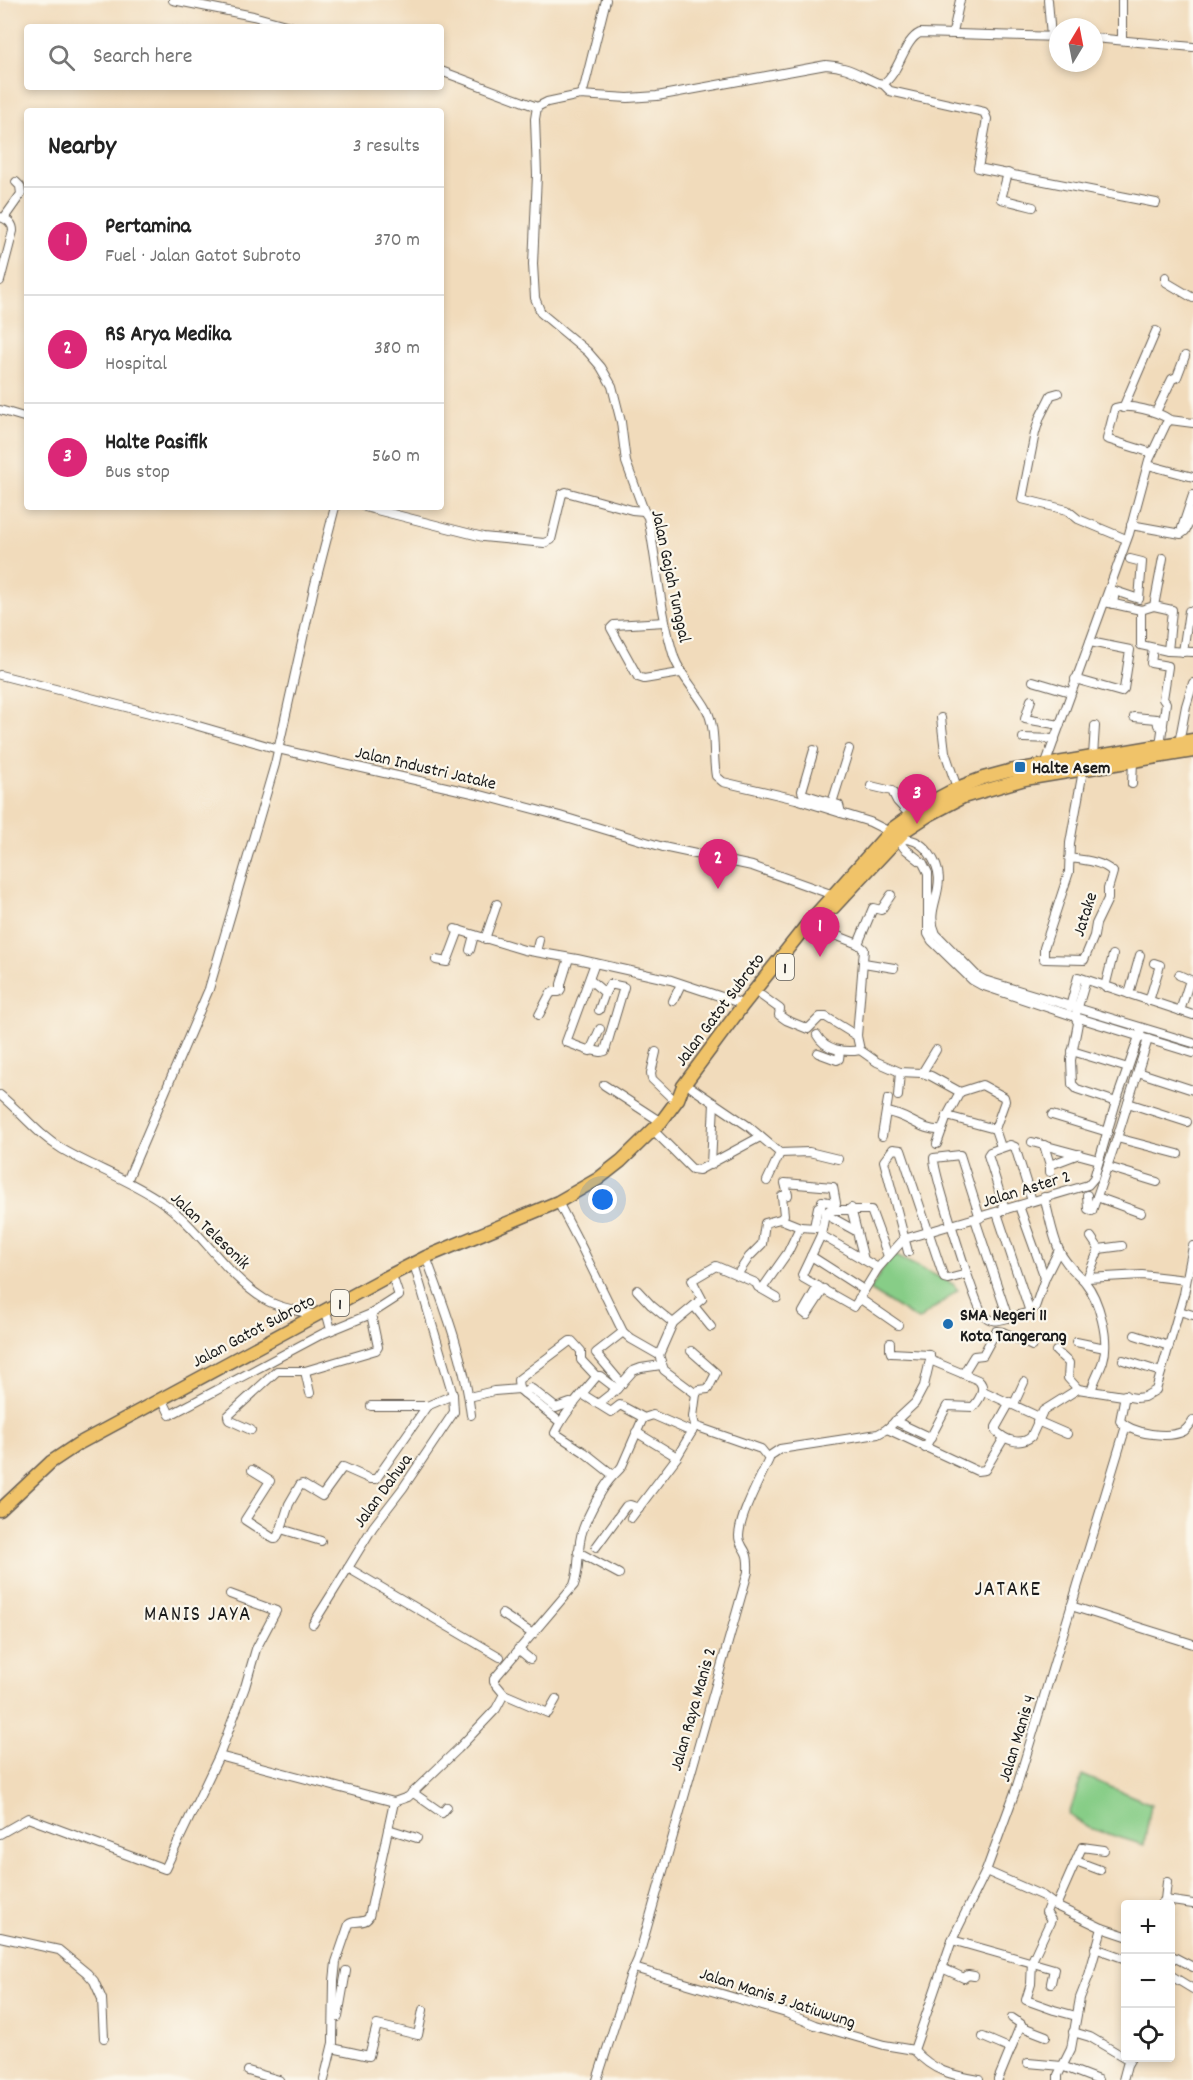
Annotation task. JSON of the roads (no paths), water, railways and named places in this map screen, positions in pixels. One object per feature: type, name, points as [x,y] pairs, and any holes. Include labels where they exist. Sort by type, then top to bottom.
[{"type":"highway","name":"Jalan Gatot Subroto","points":[[838,896],[852,887],[910,815],[957,788],[983,778],[1043,770],[1193,740]]},
{"type":"highway","name":"Jalan Gatot Subroto","points":[[1087,761],[1133,761],[1193,751]]},
{"type":"highway","name":"Jalan Gatot Subroto","points":[[677,1101],[683,1086],[743,1005],[894,835],[963,797],[1043,770]]},
{"type":"highway","name":"Jalan Gatot Subroto","points":[[0,1510],[51,1462],[78,1444],[426,1257],[558,1202],[607,1173],[657,1127],[677,1101],[692,1088],[741,1020],[762,996],[812,925]]},
{"type":"street","points":[[173,0],[282,24]]},
{"type":"street","points":[[580,95],[584,88],[606,0]]},
{"type":"street","points":[[953,32],[960,0]]},
{"type":"street","points":[[1048,0],[1051,18]]},
{"type":"street","points":[[1122,0],[1122,39]]},
{"type":"street","points":[[883,84],[915,34],[953,32],[1049,37]]},
{"type":"street","points":[[1103,38],[1193,47]]},
{"type":"street","points":[[444,72],[537,106],[580,95],[627,98],[657,96],[826,65],[839,65],[883,84],[890,91],[984,112],[987,119],[978,168],[1156,203]]},
{"type":"street","name":"Jalan Gajah Tunggal","points":[[537,106],[533,264],[535,298],[542,313],[588,352],[601,367],[612,387],[621,422],[627,467],[648,517],[665,622],[680,673],[706,710],[713,730],[714,764],[719,779],[723,782],[841,813],[922,844]]},
{"type":"street","points":[[1008,173],[1001,199],[1033,207]]},
{"type":"street","points":[[0,281],[13,231],[13,226],[2,217],[21,194],[20,186],[16,182]]},
{"type":"street","points":[[1166,277],[1166,282],[1193,298]]},
{"type":"street","points":[[1123,408],[1156,331]]},
{"type":"street","points":[[1156,412],[1172,379],[1178,377],[1185,356]]},
{"type":"street","points":[[1058,393],[1052,395],[1040,417],[1022,499],[1067,510],[1078,519],[1126,539]]},
{"type":"street","points":[[1152,453],[1107,439],[1115,408],[1135,407],[1156,412],[1170,420],[1193,423]]},
{"type":"street","points":[[0,410],[24,417]]},
{"type":"street","points":[[1109,603],[1152,453],[1170,420]]},
{"type":"street","points":[[1148,465],[1193,477]]},
{"type":"street","points":[[377,510],[483,537],[544,543],[551,540],[562,494],[566,492],[632,510],[644,511]]},
{"type":"street","points":[[1181,534],[1193,495]]},
{"type":"street","points":[[127,1181],[209,989],[279,749],[314,588],[334,510]]},
{"type":"street","points":[[1181,534],[1193,515]]},
{"type":"street","points":[[1131,525],[1181,534]]},
{"type":"street","points":[[1154,604],[1163,558]]},
{"type":"street","points":[[1130,559],[1142,562],[1139,599]]},
{"type":"street","points":[[1043,770],[1075,679],[1115,591],[1173,612],[1168,651]]},
{"type":"street","points":[[1109,603],[1141,610],[1154,604]]},
{"type":"street","points":[[1141,610],[1140,644],[1168,651],[1193,652]]},
{"type":"street","points":[[1183,652],[1190,611]]},
{"type":"street","points":[[665,622],[614,625],[611,628],[640,679],[680,673]]},
{"type":"street","points":[[1075,679],[1121,692],[1124,689],[1131,650],[1090,642]]},
{"type":"street","points":[[1153,648],[1151,663],[1168,666],[1160,745]]},
{"type":"street","name":"Jalan Industri Jatake","points":[[0,675],[181,721],[279,749],[473,793],[663,847],[752,866],[838,896]]},
{"type":"street","points":[[1033,681],[1070,692]]},
{"type":"street","points":[[1179,742],[1193,682]]},
{"type":"street","points":[[1031,700],[1025,719],[1060,725]]},
{"type":"street","points":[[1134,717],[1157,719],[1158,725],[1163,728]]},
{"type":"street","points":[[941,718],[945,752],[957,788]]},
{"type":"street","points":[[1069,858],[1070,843],[1095,726]]},
{"type":"street","points":[[1023,738],[1055,739]]},
{"type":"street","points":[[832,803],[849,749]]},
{"type":"street","points":[[814,750],[803,792],[805,795],[839,806],[841,813]]},
{"type":"street","points":[[1132,784],[1133,761]]},
{"type":"street","points":[[871,786],[892,791],[897,801],[910,815]]},
{"type":"street","points":[[894,835],[904,848],[923,863],[928,873],[928,934],[932,941],[975,978],[1193,1053]]},
{"type":"street","points":[[912,854],[922,844],[939,868],[940,880],[933,914],[933,929],[975,978]]},
{"type":"street","name":"Jatake","points":[[1069,858],[1097,862],[1113,872],[1108,889],[1108,899],[1096,924],[1094,936],[1084,960],[1044,959],[1044,948],[1069,872],[1069,858]]},
{"type":"street","points":[[858,944],[873,908],[881,910],[891,895]]},
{"type":"street","points":[[485,939],[497,904]]},
{"type":"street","points":[[812,925],[858,944],[864,949],[857,1036],[860,1050],[877,1062],[900,1072],[922,1073],[960,1092]]},
{"type":"street","points":[[436,960],[447,962],[457,929],[536,952],[595,963],[681,984],[743,1005]]},
{"type":"street","points":[[470,950],[474,935]]},
{"type":"street","points":[[536,952],[539,940]]},
{"type":"street","points":[[1105,987],[1113,955]]},
{"type":"street","points":[[1129,994],[1140,955]]},
{"type":"street","points":[[539,1015],[550,994],[559,992],[561,989],[569,958]]},
{"type":"street","points":[[595,963],[566,1041],[588,1052],[591,1050],[605,1051],[624,987],[610,984],[599,1010]]},
{"type":"street","points":[[864,963],[894,968]]},
{"type":"street","points":[[1149,1001],[1160,965],[1154,963]]},
{"type":"street","points":[[1179,975],[1190,980],[1180,1011]]},
{"type":"street","points":[[1116,1102],[1074,1087],[1072,1084],[1072,1051],[1078,1014],[1078,977],[1193,1015]]},
{"type":"street","points":[[590,980],[605,993]]},
{"type":"street","points":[[673,1001],[681,984]]},
{"type":"street","points":[[762,996],[780,1009],[779,1015],[786,1020],[808,1029],[820,1017],[826,1017],[857,1036]]},
{"type":"street","points":[[1078,1014],[1142,1028],[1193,1043]]},
{"type":"street","name":"Jalan Aster 2","points":[[904,1239],[1088,1185],[1094,1178],[1116,1102],[1142,1028]]},
{"type":"street","points":[[591,1050],[600,1029]]},
{"type":"street","points":[[817,1035],[819,1039],[840,1051],[860,1050]]},
{"type":"street","points":[[1087,1195],[1089,1211],[1093,1210],[1148,1039]]},
{"type":"street","points":[[922,1073],[936,1050]]},
{"type":"street","points":[[818,1053],[837,1060],[840,1051]]},
{"type":"street","points":[[1072,1051],[1128,1068]]},
{"type":"street","points":[[656,1052],[651,1073],[652,1079],[677,1101]]},
{"type":"street","points":[[898,1096],[900,1072]]},
{"type":"street","points":[[1138,1072],[1193,1090]]},
{"type":"street","points":[[937,1144],[947,1116],[960,1092],[982,1084],[1004,1097],[1005,1101],[995,1129],[1001,1147]]},
{"type":"street","points":[[604,1085],[657,1127],[692,1169],[701,1170],[766,1142]]},
{"type":"street","points":[[692,1088],[748,1126],[780,1153],[809,1152],[838,1159]]},
{"type":"street","name":"Jalan Telesonik","points":[[0,1095],[39,1133],[72,1154],[127,1181],[172,1210],[222,1262],[261,1296],[293,1310],[321,1313]]},
{"type":"street","points":[[882,1136],[888,1099]]},
{"type":"street","points":[[711,1165],[714,1103]]},
{"type":"street","points":[[1128,1103],[1187,1122]]},
{"type":"street","points":[[886,1112],[903,1115],[926,1128],[942,1130]]},
{"type":"street","points":[[1052,1114],[1108,1132]]},
{"type":"street","points":[[947,1116],[995,1129]]},
{"type":"street","points":[[1117,1138],[1178,1154]]},
{"type":"street","points":[[1032,1142],[1099,1160]]},
{"type":"street","points":[[1030,1312],[1001,1211],[988,1155],[990,1152],[1010,1145],[1015,1147],[1032,1201]]},
{"type":"street","points":[[1044,1145],[1050,1168],[1079,1155]]},
{"type":"street","points":[[908,1252],[884,1161],[886,1155],[893,1149],[901,1150],[944,1278],[948,1280],[967,1274]]},
{"type":"street","points":[[767,1181],[780,1153]]},
{"type":"street","points":[[1007,1316],[961,1157],[960,1155],[933,1159],[967,1274],[981,1311],[992,1321],[1030,1312],[1035,1307],[1045,1278],[1059,1250]]},
{"type":"street","points":[[1108,1167],[1157,1182]]},
{"type":"street","points":[[781,1219],[784,1215],[782,1196],[788,1195],[785,1183],[833,1187],[836,1203],[822,1201],[821,1208],[818,1207],[817,1230],[811,1256],[802,1275],[854,1307],[878,1268],[904,1239]]},
{"type":"street","points":[[1044,1197],[1059,1250],[1071,1269],[1086,1280],[1097,1301],[1105,1348],[1103,1360],[1091,1391]]},
{"type":"street","points":[[1097,1197],[1141,1213]]},
{"type":"street","points":[[558,1202],[623,1332],[659,1355]]},
{"type":"street","points":[[1019,1206],[1045,1278]]},
{"type":"street","points":[[851,1208],[864,1260]]},
{"type":"street","points":[[817,1230],[829,1210],[851,1208],[871,1210],[888,1256]]},
{"type":"street","points":[[825,1214],[856,1231]]},
{"type":"street","points":[[737,1275],[763,1242],[765,1223],[781,1219],[801,1227],[817,1230],[878,1268]]},
{"type":"street","points":[[762,1289],[788,1252],[801,1227]]},
{"type":"street","points":[[1091,1237],[1099,1249]]},
{"type":"street","points":[[1099,1249],[1122,1246]]},
{"type":"street","points":[[1056,1351],[1070,1365],[1068,1378],[1078,1389],[1141,1397],[1154,1392],[1189,1278],[1193,1246]]},
{"type":"street","points":[[1086,1280],[1099,1249]]},
{"type":"street","points":[[811,1256],[898,1325]]},
{"type":"street","points":[[426,1257],[449,1320],[469,1397],[471,1415]]},
{"type":"street","name":"Jalan Dahwa","points":[[313,1624],[373,1527],[393,1502],[454,1412],[453,1395],[414,1264]]},
{"type":"street","points":[[696,1394],[670,1376],[661,1365],[659,1355],[673,1323],[702,1299],[693,1280],[716,1266],[756,1283],[758,1287],[777,1298]]},
{"type":"street","points":[[163,1400],[170,1415],[331,1330],[371,1314],[399,1296],[392,1275]]},
{"type":"street","points":[[1086,1280],[1142,1275],[1189,1278]]},
{"type":"street","points":[[637,1290],[673,1323]]},
{"type":"street","points":[[694,1306],[711,1327]]},
{"type":"street","points":[[1179,1311],[1193,1315]]},
{"type":"street","points":[[321,1313],[331,1330]]},
{"type":"street","points":[[251,1430],[230,1420],[228,1416],[277,1371],[305,1371],[376,1350],[378,1347],[371,1314]]},
{"type":"street","points":[[963,1374],[974,1356],[983,1355],[996,1331],[1032,1346]]},
{"type":"street","points":[[619,1386],[596,1353],[623,1332]]},
{"type":"street","points":[[1135,1335],[1169,1346]]},
{"type":"street","points":[[560,1422],[521,1391],[517,1381],[570,1341],[581,1351],[581,1360],[596,1376],[619,1386]]},
{"type":"street","points":[[1076,1342],[1105,1348]]},
{"type":"street","points":[[582,1394],[611,1412],[620,1405],[643,1418],[653,1415],[761,1449],[768,1457],[780,1449],[878,1434],[887,1430],[918,1400],[930,1360],[930,1355],[927,1354],[891,1353],[890,1343]]},
{"type":"street","points":[[632,1518],[677,1457],[693,1429],[696,1394],[700,1390],[708,1389],[716,1373],[692,1351]]},
{"type":"street","points":[[925,1448],[947,1406],[973,1407],[983,1391],[980,1381],[930,1360]]},
{"type":"street","points":[[1123,1360],[1161,1372]]},
{"type":"street","points":[[598,1404],[637,1369],[661,1365]]},
{"type":"street","points":[[305,1371],[310,1393]]},
{"type":"street","points":[[596,1376],[560,1422],[555,1433],[556,1436],[584,1452],[613,1475]]},
{"type":"street","points":[[1024,1382],[996,1427],[996,1431],[1004,1438],[1021,1441],[1029,1439],[1042,1411],[1078,1389]]},
{"type":"street","points":[[469,1397],[494,1391],[521,1391],[530,1388],[556,1408],[570,1403],[574,1404]]},
{"type":"street","points":[[983,1391],[1012,1403],[1067,1434]]},
{"type":"street","points":[[371,1406],[427,1406],[453,1395]]},
{"type":"street","points":[[1125,1395],[1120,1421],[1126,1426],[1153,1434],[1176,1434],[1186,1430],[1193,1420]]},
{"type":"street","points":[[252,1470],[270,1481],[245,1520],[274,1539],[281,1529],[289,1504],[300,1484],[322,1496],[343,1467],[370,1479],[380,1477],[427,1406]]},
{"type":"street","points":[[556,1699],[548,1713],[504,1694],[494,1679],[574,1585],[578,1569],[578,1552],[587,1520],[613,1475],[619,1472],[643,1418]]},
{"type":"street","points":[[895,1421],[931,1438]]},
{"type":"street","name":"Jalan Manis 4","points":[[914,2050],[946,1970],[952,1940],[986,1871],[1016,1789],[1126,1426]]},
{"type":"street","points":[[887,1430],[968,1468],[982,1471],[989,1465],[1004,1438]]},
{"type":"street","points":[[636,1432],[677,1457]]},
{"type":"street","name":"Jalan Raya Manis 2","points":[[597,2080],[634,1968],[748,1572],[749,1560],[740,1545],[740,1530],[768,1457]]},
{"type":"street","points":[[596,1547],[626,1506],[639,1508]]},
{"type":"street","points":[[281,1529],[321,1541]]},
{"type":"street","points":[[578,1552],[619,1574]]},
{"type":"street","points":[[348,1568],[500,1657]]},
{"type":"street","points":[[0,1834],[28,1818],[165,1869],[219,1756],[256,1649],[276,1611],[230,1594]]},
{"type":"street","points":[[1071,1606],[1193,1644]]},
{"type":"street","points":[[502,1614],[533,1634]]},
{"type":"street","points":[[519,1649],[530,1659]]},
{"type":"street","points":[[219,1756],[394,1802],[408,1797],[458,1749],[496,1709],[504,1694]]},
{"type":"street","points":[[412,1792],[440,1813],[443,1813],[447,1807]]},
{"type":"street","points":[[333,2045],[336,1962],[349,1924],[367,1920],[369,1917],[394,1802]]},
{"type":"street","points":[[388,1829],[417,1838]]},
{"type":"street","points":[[1076,2016],[1026,2001],[1031,1984],[1032,1962],[1051,1920],[1046,1912],[1053,1904],[1084,1846],[1104,1850]]},
{"type":"street","points":[[1076,1861],[1100,1870]]},
{"type":"street","points":[[986,1871],[1043,1896],[1053,1904],[1102,1928],[1121,1935]]},
{"type":"street","points":[[1163,1900],[1167,1882]]},
{"type":"street","points":[[1175,1903],[1193,1904]]},
{"type":"street","points":[[1058,2080],[1071,2049],[1076,2016],[1102,1928]]},
{"type":"street","points":[[0,1937],[52,1947],[87,1973],[94,1981],[102,1999],[105,2038]]},
{"type":"street","points":[[952,1940],[1054,1970],[1051,1983]]},
{"type":"street","points":[[1095,1948],[1121,1958]]},
{"type":"street","points":[[1175,1958],[1193,1967]]},
{"type":"street","name":"Jalan Manis 3 Jatiuwung","points":[[634,1968],[786,2013],[815,2025],[884,2045],[914,2050]]},
{"type":"street","points":[[946,1970],[964,1978],[968,1975],[974,1976]]},
{"type":"street","points":[[324,2080],[333,2045],[346,1971]]},
{"type":"street","points":[[1175,1978],[1193,1989]]},
{"type":"street","points":[[333,2045],[369,2056],[376,2025],[418,2035],[423,2010]]},
{"type":"street","points":[[998,2080],[1021,2022],[1012,2018]]},
{"type":"street","points":[[1020,2026],[1046,2036]]},
{"type":"street","points":[[1073,2032],[1090,2037],[1121,2054]]},
{"type":"street","points":[[983,2037],[1011,2049]]},
{"type":"street","points":[[914,2050],[924,2061],[940,2071],[980,2080]]},
{"type":"street","points":[[1124,2080],[1129,2062]]},
{"type":"street","points":[[1028,2063],[1062,2067],[1098,2080]]},
{"type":"street","points":[[248,2072],[279,2080]]},
{"type":"place","name":"Halte Asem","points":[[1020,767]]},
{"type":"place","name":"Halte Pasifik","points":[[917,824]]},
{"type":"place","name":"RS Arya Medika","points":[[718,889]]},
{"type":"place","name":"Pertamina","points":[[820,957]]},
{"type":"place","name":"SMA Negeri 11 Kota Tangerang","points":[[948,1324]]},
{"type":"district","name":"JATAKE","points":[[1008,1588]]},
{"type":"district","name":"MANIS JAYA","points":[[198,1613]]}]
